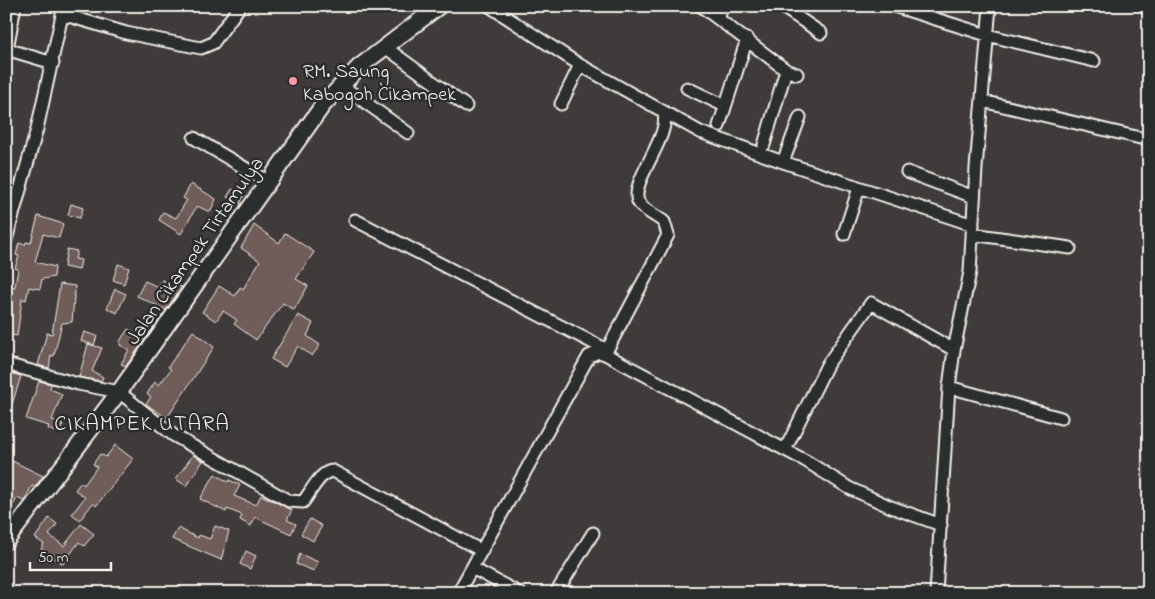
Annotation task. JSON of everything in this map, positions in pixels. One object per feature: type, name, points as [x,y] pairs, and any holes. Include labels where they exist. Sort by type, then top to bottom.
[{"type":"street","points":[[15,6],[7,49],[53,62]]},
{"type":"street","points":[[6,240],[34,139],[53,62],[63,10],[126,33],[201,48],[213,43],[240,6]]},
{"type":"street","name":"Jalan Cikampek Tirtamulya","points":[[6,541],[119,392],[310,120],[341,85],[385,47],[439,6]]},
{"type":"street","points":[[488,6],[580,65],[654,106],[664,114],[700,132],[972,230],[1070,248]]},
{"type":"street","points":[[701,6],[786,70],[797,74]]},
{"type":"street","points":[[717,17],[724,6]]},
{"type":"street","points":[[781,6],[820,33]]},
{"type":"street","points":[[894,6],[987,35],[1094,61]]},
{"type":"street","points":[[936,593],[949,387],[954,350],[970,272],[974,197],[990,6]]},
{"type":"street","points":[[719,126],[747,39]]},
{"type":"street","points":[[385,47],[466,106]]},
{"type":"street","points":[[561,104],[580,65]]},
{"type":"street","points":[[764,145],[786,70]]},
{"type":"street","points":[[341,85],[408,133]]},
{"type":"street","points":[[687,88],[726,106]]},
{"type":"street","points":[[982,100],[1149,140]]},
{"type":"street","points":[[606,352],[668,235],[664,222],[641,205],[636,198],[638,187],[663,134],[664,114]]},
{"type":"street","points":[[783,162],[800,118]]},
{"type":"street","points":[[194,138],[267,181]]},
{"type":"street","points":[[907,172],[974,197]]},
{"type":"street","points":[[844,234],[859,188]]},
{"type":"street","points":[[355,220],[606,352],[868,497],[941,525]]},
{"type":"street","points":[[785,450],[827,364],[871,303],[954,350]]},
{"type":"street","points":[[458,593],[589,356],[599,352],[606,352]]},
{"type":"street","points":[[6,364],[78,384],[119,392],[173,435],[289,501],[303,502],[323,475],[328,471],[333,471],[482,551]]},
{"type":"street","points":[[949,387],[1061,418]]},
{"type":"street","points":[[556,593],[593,532]]},
{"type":"street","points":[[472,568],[519,593]]},
{"type":"building","points":[[191,184],[216,199],[210,212],[197,206],[181,234],[159,220],[163,212],[176,218],[187,200],[183,198]]},
{"type":"building","points":[[232,189],[244,195],[240,204],[227,197]]},
{"type":"building","points":[[71,204],[83,208],[80,218],[68,215]]},
{"type":"building","points":[[38,216],[63,224],[59,238],[43,234],[35,262],[55,267],[54,277],[42,279],[40,289],[29,287],[26,300],[22,299],[17,336],[6,334],[11,296],[8,295],[10,286],[15,287],[18,269],[15,268],[19,256],[16,255],[19,243],[25,245],[26,242],[31,243]]},
{"type":"building","points":[[254,225],[279,243],[285,233],[314,252],[296,279],[308,286],[294,310],[283,303],[256,340],[234,324],[237,320],[223,311],[216,321],[202,312],[219,286],[235,296],[240,287],[243,289],[260,261],[241,248]]},
{"type":"building","points":[[67,249],[77,251],[75,259],[81,260],[79,270],[64,267]]},
{"type":"building","points":[[118,264],[129,268],[124,284],[113,280]]},
{"type":"building","points":[[162,280],[182,287],[166,310],[137,296],[145,281],[158,287]]},
{"type":"building","points":[[60,284],[75,286],[72,322],[62,323],[54,356],[51,355],[49,368],[38,365],[47,333],[52,334]]},
{"type":"building","points":[[115,289],[126,294],[117,313],[107,308]]},
{"type":"building","points":[[298,315],[313,323],[307,336],[320,345],[312,356],[298,346],[285,367],[271,359]]},
{"type":"building","points":[[146,322],[154,327],[126,366],[121,364],[129,350],[120,345],[120,341],[128,329],[138,335]]},
{"type":"building","points":[[193,331],[214,347],[167,418],[146,404],[151,397],[147,394],[155,382],[159,385],[171,369],[168,367]]},
{"type":"building","points":[[84,332],[97,336],[94,345],[81,341]]},
{"type":"building","points":[[88,344],[102,348],[92,371],[103,377],[101,381],[79,377]]},
{"type":"building","points":[[6,372],[21,376],[8,417],[6,417]]},
{"type":"building","points":[[39,381],[51,384],[50,389],[62,394],[52,420],[63,424],[59,433],[48,429],[49,426],[26,419]]},
{"type":"building","points":[[115,445],[133,459],[96,506],[93,503],[80,520],[72,514],[85,497],[75,490],[81,482],[84,485],[97,467],[93,464],[100,454],[106,457]]},
{"type":"building","points":[[193,455],[203,461],[186,486],[176,479]]},
{"type":"building","points":[[6,458],[43,476],[35,487],[32,486],[24,501],[17,498],[6,519],[6,489],[11,480],[6,478]]},
{"type":"building","points":[[215,474],[228,482],[229,480],[240,485],[234,496],[256,505],[261,495],[292,510],[287,520],[296,524],[291,534],[255,517],[251,526],[240,520],[242,515],[227,509],[226,512],[200,499]]},
{"type":"building","points":[[49,518],[57,524],[49,535],[64,546],[81,524],[94,534],[84,546],[79,542],[63,564],[41,549],[44,544],[35,538]]},
{"type":"building","points":[[310,519],[322,526],[313,541],[301,534]]},
{"type":"building","points":[[215,526],[229,531],[221,560],[172,539],[178,528],[198,538],[199,535],[210,539]]},
{"type":"building","points":[[246,551],[256,556],[250,569],[240,564]]},
{"type":"building","points":[[300,554],[318,562],[314,571],[296,564]]},
{"type":"place","name":"RM. Saung Kabogoh Cikampek","points":[[293,81]]},
{"type":"district","name":"CIKAMPEK UTARA","points":[[142,422]]}]
